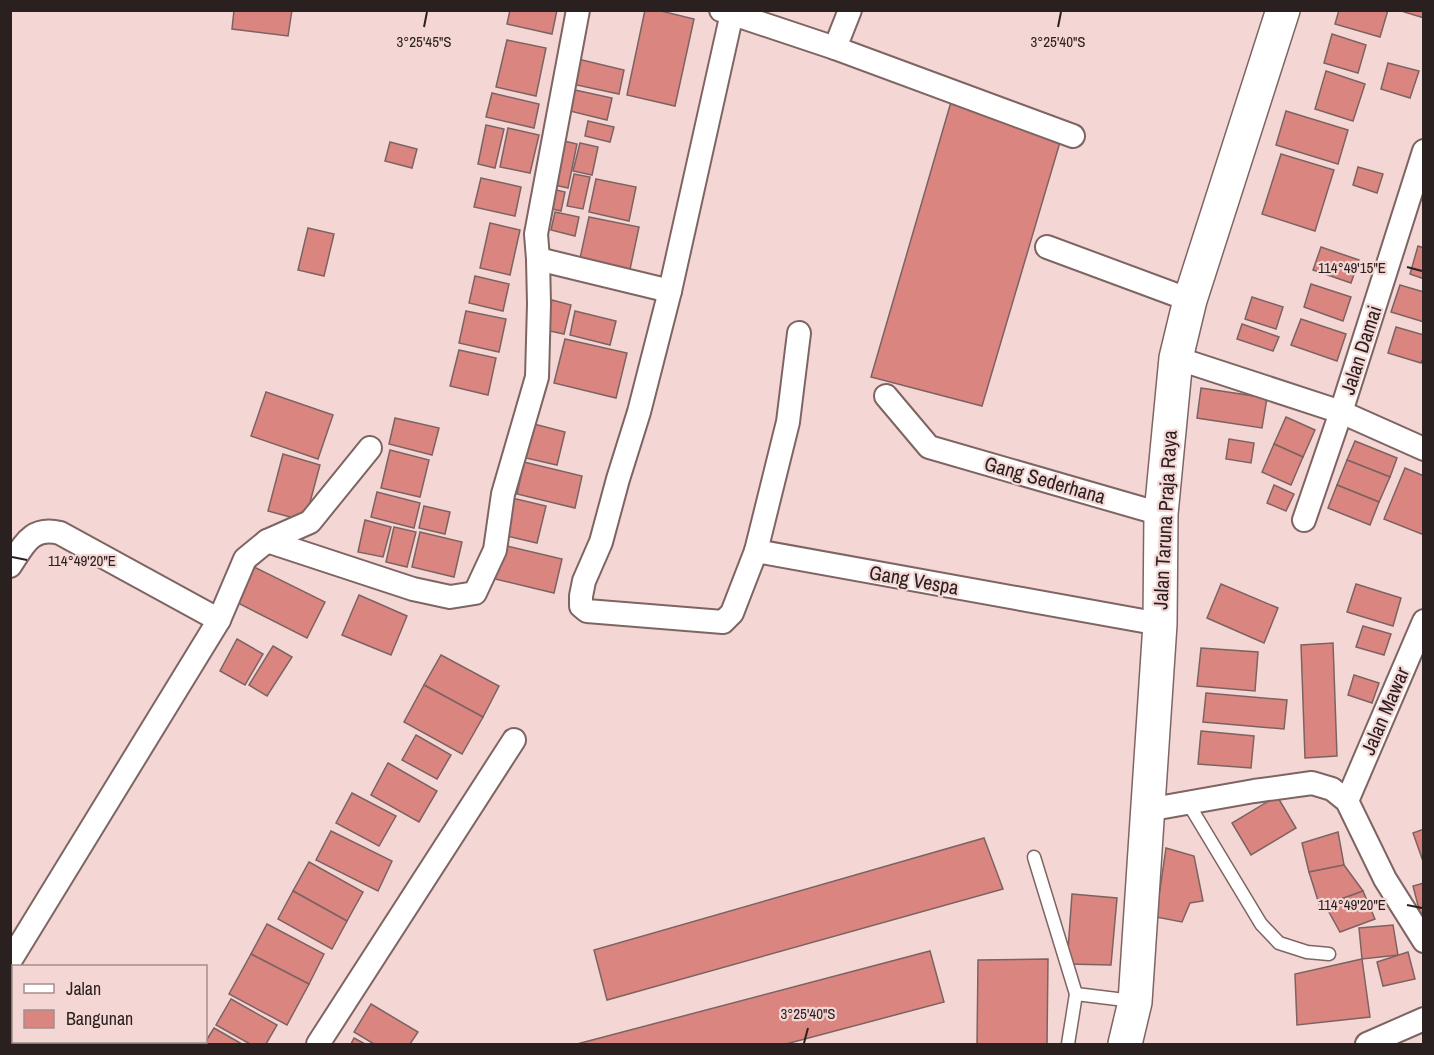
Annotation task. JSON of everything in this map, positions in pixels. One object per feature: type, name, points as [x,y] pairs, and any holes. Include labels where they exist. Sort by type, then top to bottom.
[{"type":"street","points":[[267,541],[413,589],[450,597],[476,593],[495,550],[503,494],[537,377],[539,304],[536,234],[578,10]]},
{"type":"street","points":[[835,48],[850,10]]},
{"type":"street","name":"Jalan Taruna Praja Raya","points":[[1125,1044],[1135,1002],[1160,624],[1161,514],[1176,358],[1190,300],[1283,10]]},
{"type":"street","points":[[799,333],[789,422],[756,551],[732,613],[723,622],[587,611],[581,606],[580,597],[584,581],[601,542],[639,412],[670,291],[727,12],[835,48],[1072,136]]},
{"type":"street","name":"Jalan Damai","points":[[1304,520],[1424,151]]},
{"type":"street","points":[[1047,247],[1190,300]]},
{"type":"street","points":[[538,259],[670,291]]},
{"type":"street","points":[[1176,358],[1341,412],[1424,449]]},
{"type":"street","name":"Gang Sederhana","points":[[886,396],[929,447],[1161,514]]},
{"type":"street","points":[[10,961],[219,620],[245,559],[267,541],[310,522],[370,448]]},
{"type":"street","points":[[10,566],[22,547],[36,533],[47,530],[60,533],[219,620]]},
{"type":"street","name":"Gang Vespa","points":[[756,551],[1160,624]]},
{"type":"street","name":"Jalan Mawar","points":[[1347,801],[1424,621]]},
{"type":"street","points":[[318,1044],[514,740]]},
{"type":"street","points":[[1147,810],[1312,783],[1332,789],[1347,801],[1385,879],[1424,941]]},
{"type":"street","points":[[1367,1044],[1424,1019]]},
{"type":"lane","points":[[1188,802],[1261,924],[1279,943],[1307,952],[1329,954]]},
{"type":"lane","points":[[1034,857],[1076,994],[1068,1044]]},
{"type":"lane","points":[[1076,994],[1135,1002]]},
{"type":"building","points":[[234,10],[292,10],[288,36],[232,29]]},
{"type":"building","points":[[510,10],[557,10],[552,34],[507,24]]},
{"type":"building","points":[[645,10],[657,10],[694,19],[675,106],[627,95]]},
{"type":"building","points":[[1339,10],[1388,10],[1380,37],[1335,24]]},
{"type":"building","points":[[1401,10],[1424,10],[1424,18],[1401,11]]},
{"type":"building","points":[[1332,34],[1366,45],[1358,73],[1324,63]]},
{"type":"building","points":[[507,40],[546,48],[536,96],[496,87]]},
{"type":"building","points":[[578,59],[624,70],[619,94],[572,84]]},
{"type":"building","points":[[1388,63],[1419,71],[1410,98],[1381,89]]},
{"type":"building","points":[[1326,71],[1365,84],[1353,121],[1315,109]]},
{"type":"building","points":[[575,90],[612,98],[607,120],[570,111]]},
{"type":"building","points":[[492,93],[539,104],[534,128],[486,117]]},
{"type":"building","points":[[951,102],[1063,132],[982,406],[871,377]]},
{"type":"building","points":[[1286,111],[1348,130],[1338,164],[1276,145]]},
{"type":"building","points":[[588,121],[614,127],[610,142],[585,136]]},
{"type":"building","points":[[486,125],[504,129],[495,168],[478,164]]},
{"type":"building","points":[[508,128],[539,135],[530,173],[500,167]]},
{"type":"building","points":[[560,140],[577,144],[568,188],[550,184]]},
{"type":"building","points":[[390,142],[417,149],[412,168],[385,161]]},
{"type":"building","points":[[580,143],[598,147],[592,175],[573,171]]},
{"type":"building","points":[[1281,154],[1334,170],[1315,231],[1262,214]]},
{"type":"building","points":[[1358,167],[1383,174],[1377,193],[1353,185]]},
{"type":"building","points":[[574,174],[590,177],[583,209],[567,206]]},
{"type":"building","points":[[481,178],[521,187],[515,216],[474,207]]},
{"type":"building","points":[[596,179],[636,187],[629,221],[589,212]]},
{"type":"building","points":[[548,188],[565,192],[561,211],[544,207]]},
{"type":"building","points":[[555,212],[579,217],[575,236],[551,230]]},
{"type":"building","points":[[589,217],[639,227],[629,274],[579,263]]},
{"type":"building","points":[[490,223],[520,230],[510,275],[480,268]]},
{"type":"building","points":[[308,228],[334,234],[324,276],[298,270]]},
{"type":"building","points":[[1418,246],[1424,248],[1424,279],[1410,274]]},
{"type":"building","points":[[1321,247],[1359,260],[1351,283],[1313,270]]},
{"type":"building","points":[[475,276],[509,284],[503,311],[469,303]]},
{"type":"building","points":[[1311,284],[1351,297],[1343,321],[1304,307]]},
{"type":"building","points":[[1400,285],[1424,292],[1424,322],[1391,312]]},
{"type":"building","points":[[1252,297],[1283,307],[1276,329],[1245,319]]},
{"type":"building","points":[[552,300],[571,305],[564,334],[545,330]]},
{"type":"building","points":[[466,311],[506,319],[499,352],[459,343]]},
{"type":"building","points":[[575,311],[616,321],[610,345],[570,335]]},
{"type":"building","points":[[1301,319],[1346,334],[1337,361],[1291,345]]},
{"type":"building","points":[[1242,324],[1279,337],[1273,351],[1237,339]]},
{"type":"building","points":[[1396,327],[1424,335],[1424,356],[1421,363],[1388,353]]},
{"type":"building","points":[[565,339],[627,353],[616,398],[554,383]]},
{"type":"building","points":[[459,350],[496,358],[488,395],[450,386]]},
{"type":"building","points":[[1201,388],[1267,398],[1262,428],[1197,418]]},
{"type":"building","points":[[266,392],[333,415],[318,459],[251,436]]},
{"type":"building","points":[[1286,417],[1315,430],[1303,457],[1274,444]]},
{"type":"building","points":[[395,418],[439,428],[432,455],[389,444]]},
{"type":"building","points":[[534,424],[565,432],[557,465],[526,458]]},
{"type":"building","points":[[1229,439],[1254,443],[1251,463],[1226,459]]},
{"type":"building","points":[[1355,441],[1397,458],[1390,477],[1347,460]]},
{"type":"building","points":[[1274,444],[1303,457],[1291,485],[1262,472]]},
{"type":"building","points":[[390,450],[429,460],[420,497],[381,488]]},
{"type":"building","points":[[283,454],[320,465],[305,521],[268,511]]},
{"type":"building","points":[[1347,460],[1390,477],[1379,502],[1337,485]]},
{"type":"building","points":[[524,462],[582,476],[575,508],[517,494]]},
{"type":"building","points":[[1405,468],[1424,476],[1424,535],[1384,519]]},
{"type":"building","points":[[1274,485],[1294,494],[1286,511],[1267,503]]},
{"type":"building","points":[[1337,485],[1379,502],[1370,525],[1328,508]]},
{"type":"building","points":[[377,492],[420,503],[414,528],[371,517]]},
{"type":"building","points":[[512,498],[546,506],[537,543],[503,535]]},
{"type":"building","points":[[424,506],[450,512],[445,534],[419,528]]},
{"type":"building","points":[[365,520],[391,527],[383,557],[358,552]]},
{"type":"building","points":[[394,527],[416,532],[407,567],[386,562]]},
{"type":"building","points":[[420,532],[462,542],[454,577],[412,567]]},
{"type":"building","points":[[503,545],[562,559],[554,593],[495,579]]},
{"type":"building","points":[[254,567],[325,602],[307,638],[236,602]]},
{"type":"building","points":[[1221,584],[1278,608],[1264,643],[1207,618]]},
{"type":"building","points":[[1356,584],[1401,598],[1393,626],[1347,612]]},
{"type":"building","points":[[359,595],[407,616],[391,655],[342,635]]},
{"type":"building","points":[[1363,626],[1391,634],[1384,655],[1356,647]]},
{"type":"building","points":[[237,639],[263,654],[245,685],[220,671]]},
{"type":"building","points":[[1333,643],[1337,756],[1305,758],[1301,645]]},
{"type":"building","points":[[273,646],[292,657],[267,696],[249,685]]},
{"type":"building","points":[[1201,648],[1258,652],[1255,691],[1197,686]]},
{"type":"building","points":[[441,655],[499,686],[483,717],[424,685]]},
{"type":"building","points":[[1354,675],[1379,683],[1372,703],[1348,695]]},
{"type":"building","points":[[424,685],[483,717],[462,754],[404,722]]},
{"type":"building","points":[[1206,693],[1287,700],[1284,729],[1203,722]]},
{"type":"building","points":[[1201,731],[1254,736],[1251,768],[1198,764]]},
{"type":"building","points":[[416,735],[451,755],[437,779],[402,760]]},
{"type":"building","points":[[388,763],[437,791],[419,822],[371,795]]},
{"type":"building","points":[[352,793],[396,816],[379,846],[336,823]]},
{"type":"building","points":[[1277,796],[1296,828],[1251,855],[1232,823]]},
{"type":"building","points":[[1424,829],[1424,864],[1413,833]]},
{"type":"building","points":[[331,831],[392,861],[378,891],[316,860]]},
{"type":"building","points":[[1338,832],[1344,865],[1309,872],[1302,843]]},
{"type":"building","points":[[984,838],[1003,889],[607,1000],[594,950]]},
{"type":"building","points":[[1166,848],[1194,856],[1203,901],[1190,903],[1182,922],[1156,917]]},
{"type":"building","points":[[309,862],[363,892],[347,921],[293,891]]},
{"type":"building","points":[[1344,865],[1363,891],[1320,907],[1309,872]]},
{"type":"building","points":[[1424,883],[1424,913],[1420,913],[1413,886]]},
{"type":"building","points":[[293,891],[347,921],[332,949],[278,919]]},
{"type":"building","points":[[1363,891],[1375,919],[1340,932],[1325,905]]},
{"type":"building","points":[[1072,894],[1117,898],[1111,965],[1067,964]]},
{"type":"building","points":[[267,924],[324,954],[309,984],[251,954]]},
{"type":"building","points":[[1393,925],[1398,955],[1362,959],[1359,928]]},
{"type":"building","points":[[930,951],[944,1002],[786,1044],[577,1044]]},
{"type":"building","points":[[1408,952],[1415,979],[1383,986],[1377,962]]},
{"type":"building","points":[[251,954],[309,984],[287,1025],[229,994]]},
{"type":"building","points":[[1048,959],[1047,1044],[977,1044],[978,960]]},
{"type":"building","points":[[1362,959],[1370,1017],[1297,1025],[1295,974]]},
{"type":"building","points":[[231,999],[277,1025],[266,1044],[250,1044],[216,1025]]},
{"type":"building","points":[[371,1004],[418,1032],[410,1044],[374,1044],[354,1032]]},
{"type":"building","points":[[214,1028],[242,1044],[204,1044],[207,1043]]},
{"type":"building","points":[[354,1038],[365,1044],[351,1044]]}]
